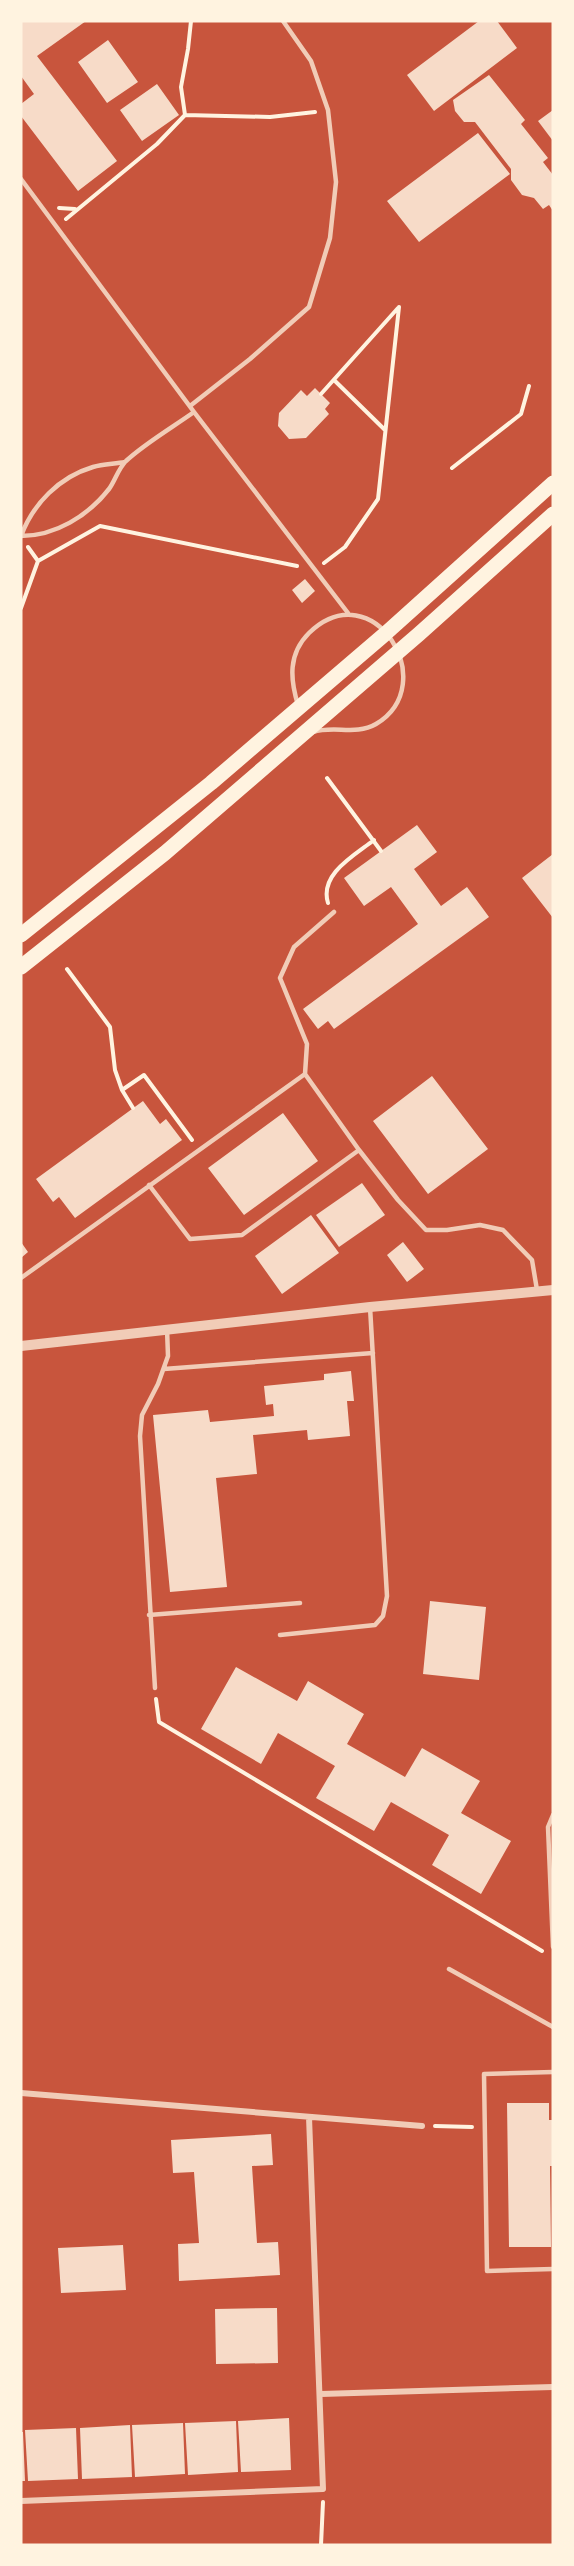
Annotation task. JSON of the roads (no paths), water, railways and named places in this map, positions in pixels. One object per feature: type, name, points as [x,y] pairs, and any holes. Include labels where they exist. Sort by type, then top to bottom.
[{"type":"main road","points":[[21,934],[211,783],[298,706],[385,634],[553,483]]},
{"type":"main road","points":[[21,967],[165,853],[285,747],[399,651],[553,514]]},
{"type":"street","points":[[21,1346],[370,1307],[553,1290]]},
{"type":"street","points":[[21,2093],[422,2126]]},
{"type":"street","points":[[21,2501],[323,2489],[309,2117]]},
{"type":"street","points":[[321,2394],[553,2387]]},
{"type":"lane","points":[[190,406],[250,359],[309,307],[330,238],[335,210],[335,158],[328,110],[311,61],[284,21]]},
{"type":"lane","points":[[21,179],[348,613]]},
{"type":"lane","points":[[125,462],[93,467],[69,478],[50,491],[27,520],[21,536],[39,536],[70,522],[89,510],[109,489],[125,462],[195,412]]},
{"type":"lane","points":[[285,747],[322,729],[355,731],[381,720],[396,704],[403,686],[403,665],[399,651],[371,621],[348,613],[335,616],[319,625],[299,646],[291,669],[291,680],[298,706]]},
{"type":"lane","points":[[334,912],[294,947],[280,978],[307,1044],[305,1074],[359,1150],[398,1200],[426,1230],[447,1230],[480,1225],[503,1230],[532,1260],[537,1291]]},
{"type":"lane","points":[[21,1278],[305,1074]]},
{"type":"lane","points":[[149,1185],[190,1239],[242,1235],[359,1150]]},
{"type":"lane","points":[[280,1635],[375,1625],[383,1616],[387,1596],[370,1307]]},
{"type":"lane","points":[[155,1688],[140,1436],[142,1415],[168,1356],[167,1329]]},
{"type":"lane","points":[[164,1369],[373,1353]]},
{"type":"lane","points":[[149,1615],[300,1604]]},
{"type":"lane","points":[[553,1815],[548,1827],[553,1947]]},
{"type":"lane","points":[[449,1968],[553,2027]]},
{"type":"lane","points":[[553,2072],[484,2074],[487,2271],[553,2268]]}]
